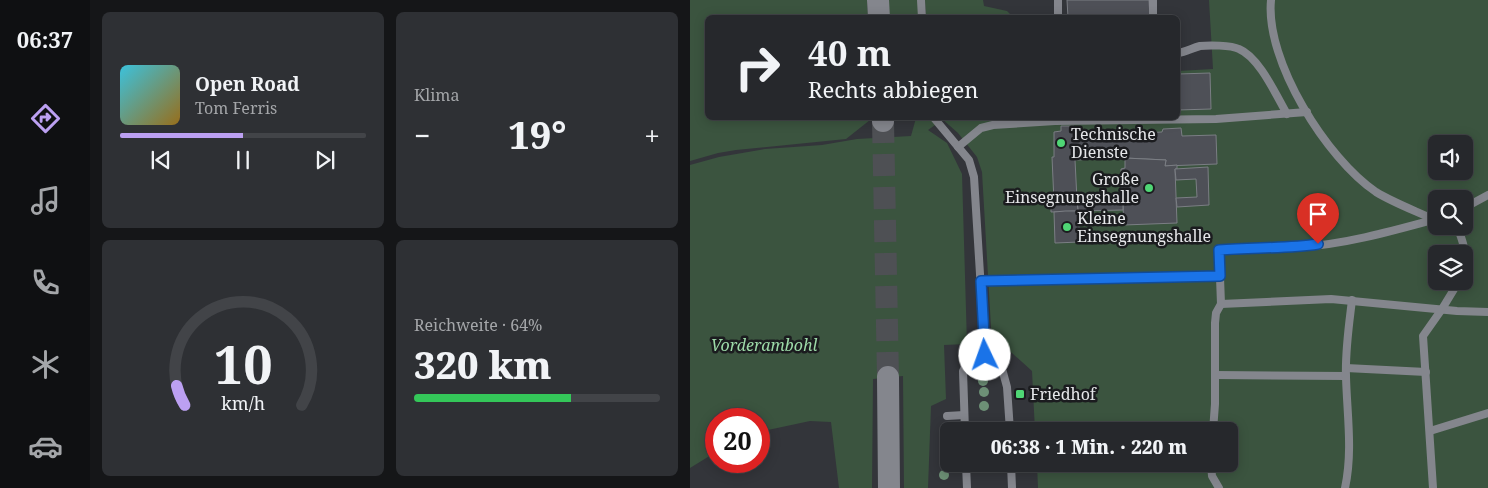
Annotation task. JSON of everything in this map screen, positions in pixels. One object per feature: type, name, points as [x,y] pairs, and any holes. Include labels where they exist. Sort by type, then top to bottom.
[{"type":"main road","points":[[878,0],[879,15]]},
{"type":"main road","points":[[888,377],[889,488]]},
{"type":"lane","points":[[921,0],[922,15]]},
{"type":"lane","points":[[1058,0],[1058,15]]},
{"type":"lane","points":[[1153,0],[1154,15]]},
{"type":"lane","points":[[1271,0],[1272,34],[1288,76],[1306,112],[1330,147],[1351,172],[1377,192],[1428,215]]},
{"type":"lane","points":[[1180,53],[1199,46],[1238,48],[1252,58],[1287,114]]},
{"type":"lane","points":[[1180,119],[1216,119],[1306,112]]},
{"type":"lane","points":[[936,120],[970,160],[974,178],[985,355]]},
{"type":"lane","points":[[958,147],[981,128],[993,124],[1140,120]]},
{"type":"lane","points":[[1473,203],[1488,195]]},
{"type":"lane","points":[[1214,422],[1215,323],[1216,313],[1221,304],[1219,250],[1251,247],[1301,247],[1343,242],[1428,221]]},
{"type":"lane","points":[[981,281],[1220,276]]},
{"type":"lane","points":[[1433,488],[1423,336],[1454,290]]},
{"type":"lane","points":[[1221,304],[1330,299],[1488,312]]},
{"type":"lane","points":[[1345,488],[1348,476],[1350,446],[1346,350],[1352,300]]},
{"type":"lane","points":[[964,422],[963,371],[967,363],[985,355]]},
{"type":"lane","points":[[985,355],[1000,365],[1007,387],[1009,422]]},
{"type":"lane","points":[[1215,375],[1426,372]]},
{"type":"lane","points":[[1430,431],[1488,413]]},
{"type":"lane","points":[[947,416],[964,415]]},
{"type":"lane","points":[[966,472],[967,488]]},
{"type":"lane","points":[[1011,472],[1012,488]]},
{"type":"lane","points":[[1212,472],[1219,488]]},
{"type":"green space","points":[[690,0],[867,0],[868,15],[705,15],[705,120],[870,120],[846,139],[736,150],[690,161]]},
{"type":"green space","points":[[888,0],[921,0],[922,15],[889,15]]},
{"type":"green space","points":[[925,0],[983,0],[984,6],[1007,11],[1011,15],[926,15]]},
{"type":"green space","points":[[1209,0],[1488,0],[1488,488],[1038,488],[1037,472],[1238,472],[1238,422],[1035,422],[1032,371],[1002,344],[992,344],[982,172],[977,157],[958,133],[943,120],[1180,120],[1180,71],[1213,69]]},
{"type":"green space","name":"Vorderambohl","points":[[915,120],[936,120],[938,123],[928,130],[947,143],[962,174],[967,344],[944,345],[946,399],[931,406],[928,488],[904,488],[903,376],[873,379],[872,488],[839,488],[831,422],[810,421],[770,430],[770,408],[705,408],[705,459],[690,468],[690,165],[719,157],[765,149],[822,145],[857,139],[911,136]]},
{"type":"building","points":[[1067,0],[1149,0],[1150,15],[1068,15]]},
{"type":"building","points":[[1210,73],[1211,109],[1180,110],[1180,74]]},
{"type":"building","points":[[1061,126],[1074,126],[1074,130],[1082,129],[1082,136],[1162,132],[1163,129],[1181,128],[1182,136],[1216,135],[1217,164],[1165,166],[1166,160],[1125,158],[1075,160],[1077,200],[1054,202],[1052,157],[1054,157],[1054,132],[1061,131]]},
{"type":"building","name":"Große Einsegnungshalle","points":[[1125,158],[1166,160],[1165,166],[1177,165],[1177,169],[1175,169],[1177,223],[1124,225],[1121,169],[1125,168]]},
{"type":"building","points":[[1208,167],[1209,205],[1177,207],[1176,198],[1197,197],[1196,179],[1176,180],[1175,169]]},
{"type":"building","points":[[1077,200],[1123,200],[1123,210],[1078,211]]},
{"type":"building","points":[[1077,200],[1078,211],[1051,212],[1051,202]]},
{"type":"building","name":"Kleine Einsegnungshalle","points":[[1078,211],[1080,242],[1055,243],[1054,212]]},
{"type":"tunnel","points":[[883,121],[888,377]]},
{"type":"place","name":"Technische Dienste","points":[[1061,143]]},
{"type":"place","name":"Große Einsegnungshalle","points":[[1149,188]]},
{"type":"place","name":"Kleine Einsegnungshalle","points":[[1067,227]]},
{"type":"place","name":"Friedhof","points":[[1020,394]]},
{"type":"route","points":[[985,355],[981,281],[1220,276],[1219,250],[1251,247],[1301,247],[1318,244]]}]
